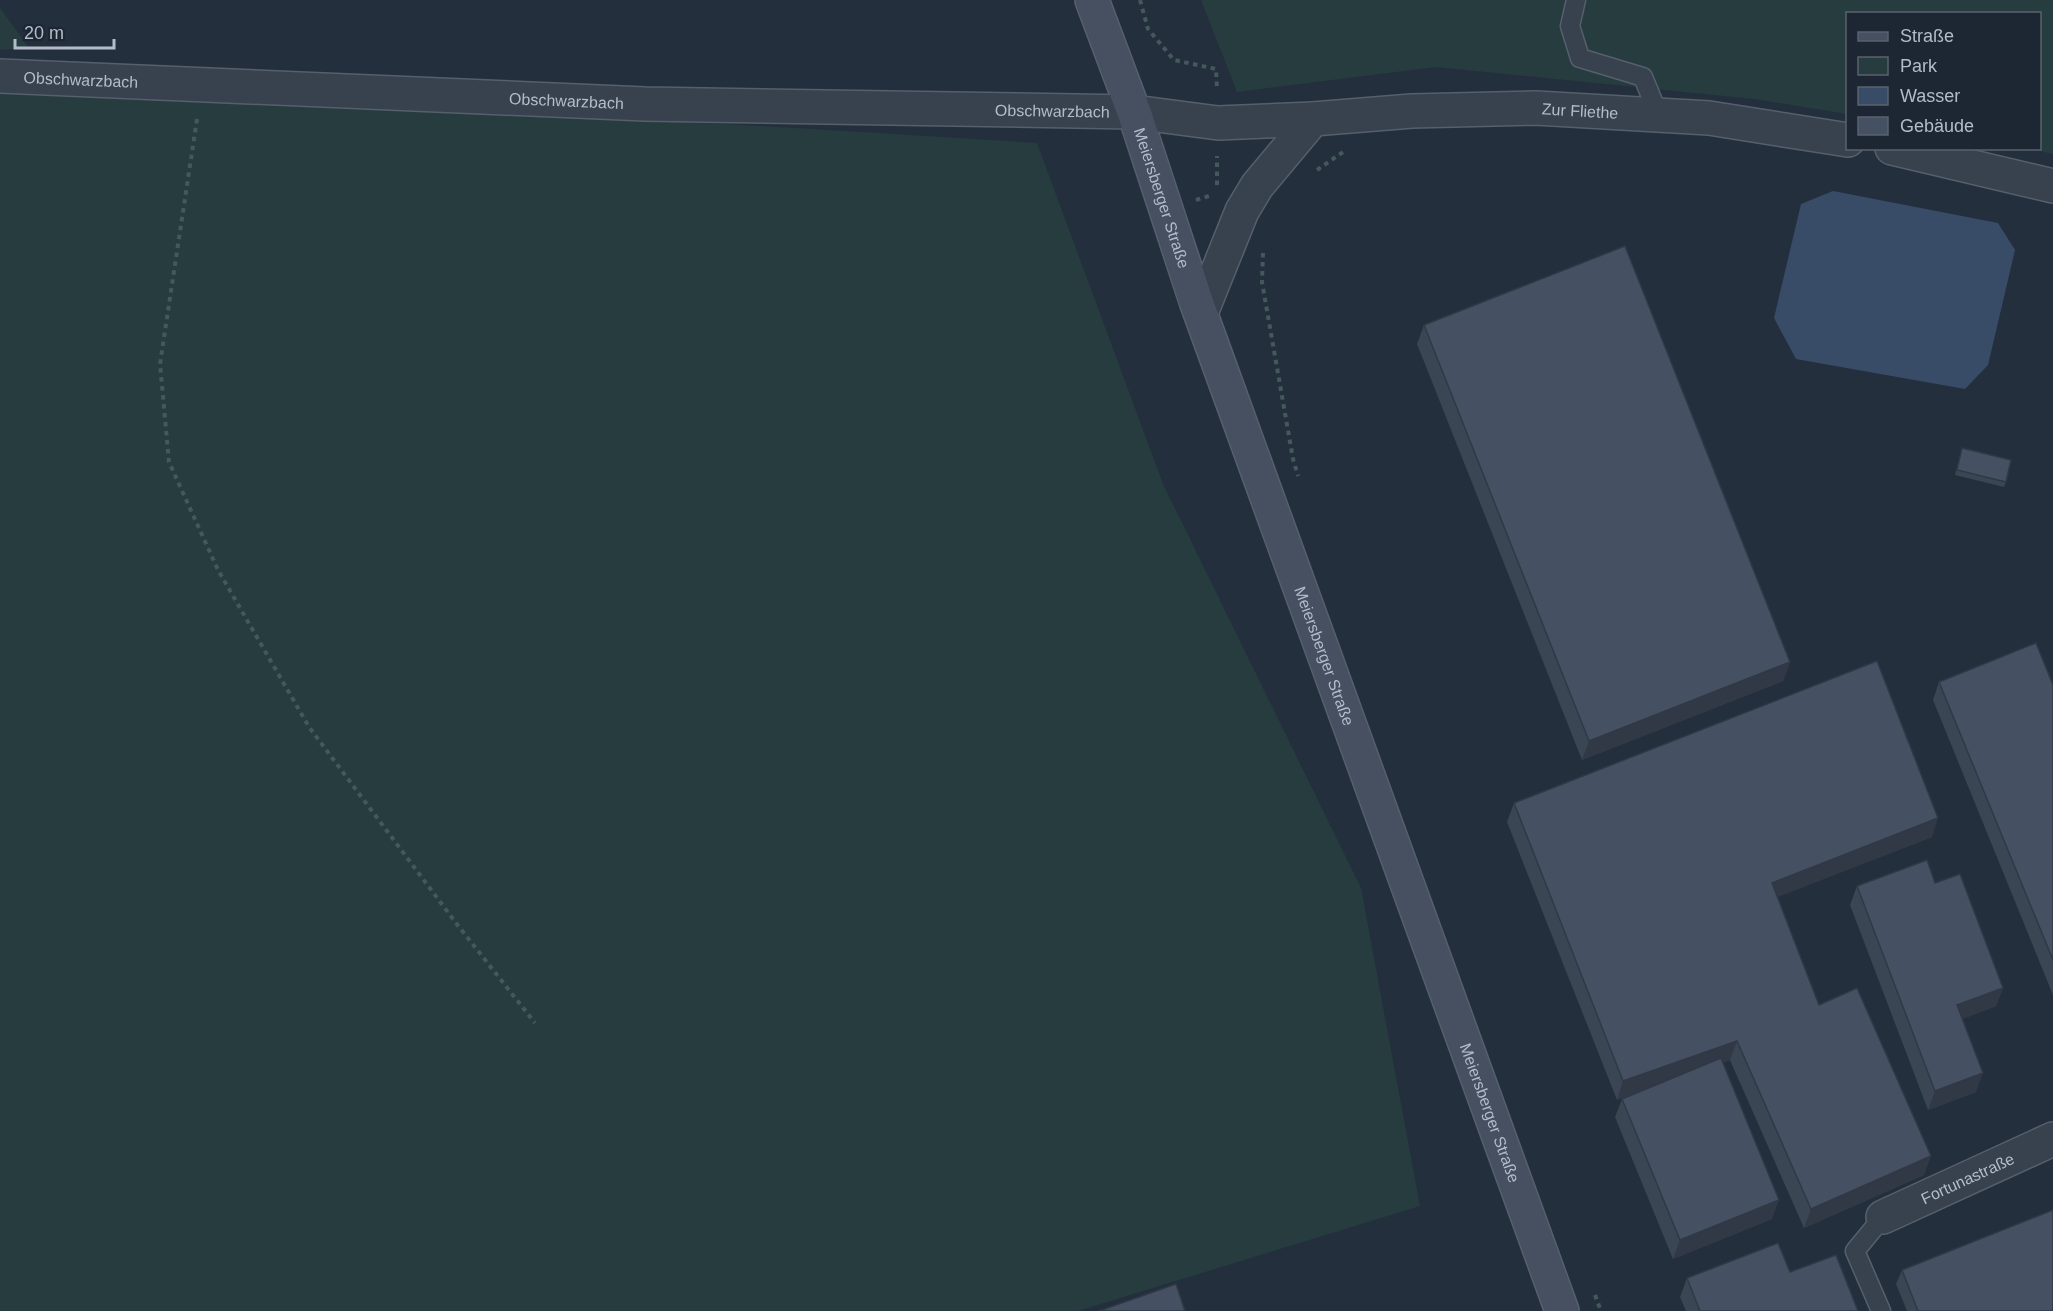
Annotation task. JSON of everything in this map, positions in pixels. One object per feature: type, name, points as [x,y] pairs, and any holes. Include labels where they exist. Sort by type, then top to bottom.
[{"type":"main road","name":"Meiersberger Straße","points":[[1092,0],[1134,112],[1163,208],[1562,1311]]},
{"type":"street","name":"Obschwarzbach","points":[[0,76],[645,104],[1134,112]]},
{"type":"street","name":"Zur Fliethe","points":[[1134,112],[1218,123],[1312,119],[1412,111],[1536,108],[1709,118],[1846,140]]},
{"type":"street","points":[[1201,313],[1242,211],[1257,186],[1312,119]]},
{"type":"street","points":[[1900,150],[2053,186]]},
{"type":"street","name":"Fortunastraße","points":[[1883,1217],[2053,1139]]},
{"type":"lane","points":[[1576,0],[1570,27],[1580,58],[1643,77],[1659,116]]},
{"type":"lane","points":[[1881,1311],[1855,1251],[1883,1217]]},
{"type":"path","points":[[202,85],[160,364],[169,462],[218,570],[309,727],[535,1023]]},
{"type":"path","points":[[1310,175],[1345,150]]},
{"type":"path","points":[[1263,249],[1262,282],[1293,459],[1300,481]]},
{"type":"path","points":[[1593,1289],[1601,1311]]},
{"type":"green space","points":[[1201,0],[2053,0],[2053,154],[2035,150],[2041,150],[2041,12],[1846,12],[1846,114],[1754,99],[1436,67],[1237,92]]},
{"type":"green space","points":[[0,8],[29,48],[0,50]]},
{"type":"green space","points":[[0,93],[259,101],[519,113],[1037,143],[1163,484],[1361,888],[1420,1206],[1078,1311],[0,1311]]},
{"type":"water","points":[[1833,191],[1998,223],[2015,250],[1988,365],[1965,389],[1796,359],[1774,318],[1801,204]]},
{"type":"building","points":[[1625,246],[1790,662],[1589,741],[1424,325]]},
{"type":"building","points":[[1962,448],[2011,460],[2006,482],[1957,470]]},
{"type":"building","points":[[2036,643],[2053,685],[2053,960],[1939,682]]},
{"type":"building","points":[[1877,661],[1938,818],[1772,883],[1819,1005],[1857,988],[1931,1156],[1811,1209],[1737,1041],[1623,1081],[1514,803]]},
{"type":"building","points":[[1927,860],[1935,883],[1960,874],[2003,988],[1957,1005],[1983,1073],[1935,1091],[1857,886]]},
{"type":"building","points":[[1721,1058],[1779,1200],[1680,1240],[1622,1099]]},
{"type":"building","points":[[2053,1210],[2053,1311],[1918,1311],[1902,1270]]},
{"type":"building","points":[[1778,1243],[1790,1272],[1836,1255],[1858,1311],[1700,1311],[1687,1278]]},
{"type":"building","points":[[1176,1284],[1185,1311],[1099,1311]]}]
